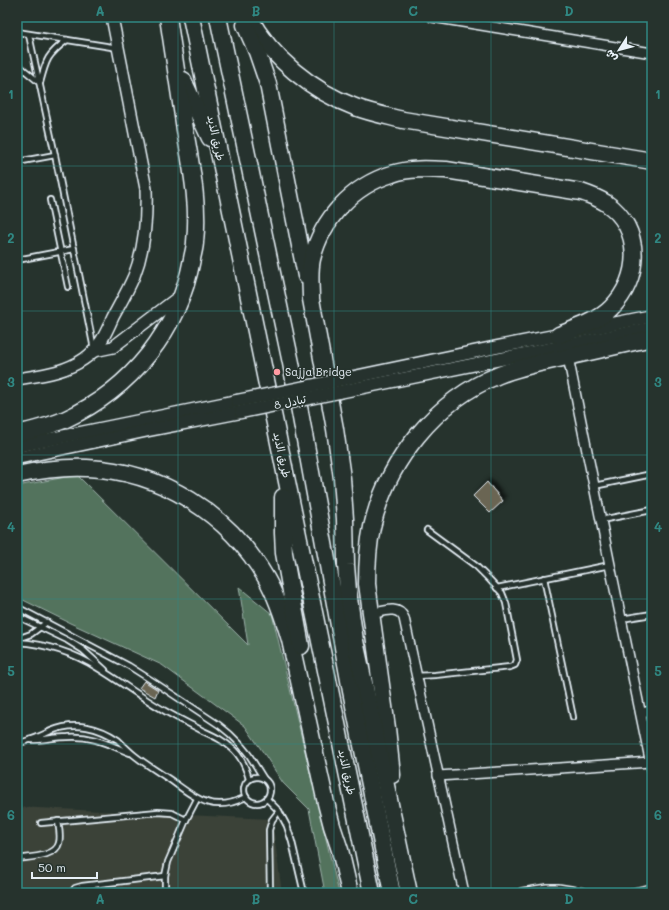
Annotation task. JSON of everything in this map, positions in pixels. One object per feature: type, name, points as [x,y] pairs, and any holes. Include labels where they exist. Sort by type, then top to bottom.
[{"type":"highway","points":[[17,434],[34,430],[65,419],[94,404],[121,384],[144,361],[164,334],[179,305],[190,274],[195,242],[196,210],[168,17]]},
{"type":"highway","name":"طريق الذيد","points":[[191,17],[372,893]]},
{"type":"highway","name":"طريق الذيد","points":[[218,17],[291,363],[351,691],[392,893]]},
{"type":"highway","points":[[242,17],[257,52],[268,84],[311,299],[335,430],[342,478],[346,565],[353,628],[361,674],[409,893]]},
{"type":"highway","points":[[249,17],[263,39],[278,57],[296,73],[314,87],[356,108],[403,120],[652,161]]},
{"type":"highway","points":[[174,60],[221,162]]},
{"type":"highway","points":[[311,299],[312,261],[317,244],[324,228],[346,200],[370,183],[392,174],[410,170],[446,170],[581,192],[595,197],[607,204],[618,214],[632,239],[634,252],[631,278],[626,290],[610,310],[591,321],[560,335]]},
{"type":"highway","points":[[401,858],[400,836],[393,789],[387,728],[367,584],[367,565],[372,527],[377,508],[393,472],[412,442],[431,421],[446,407],[480,384],[499,375],[521,368],[652,338]]},
{"type":"highway","points":[[17,475],[65,468],[94,468],[130,474],[151,481],[191,500],[220,522],[241,543],[255,560],[266,579],[284,619],[326,803],[340,850]]},
{"type":"highway","points":[[284,469],[284,553],[314,715],[331,792],[340,850],[350,893]]},
{"type":"main road","points":[[337,386],[497,347],[652,316]]},
{"type":"main road","points":[[337,386],[652,328]]},
{"type":"main road","name":"تبادل 8","points":[[239,407],[337,386]]},
{"type":"main road","points":[[17,446],[239,407]]},
{"type":"main road","points":[[17,458],[149,430],[239,407]]},
{"type":"street","points":[[17,379],[60,371],[84,360],[94,351],[104,337],[133,276],[142,251],[146,217],[146,189],[112,17]]},
{"type":"street","points":[[432,17],[652,52]]},
{"type":"street","points":[[94,351],[113,347],[182,294]]},
{"type":"street","points":[[438,776],[651,766],[568,357]]},
{"type":"street","points":[[371,614],[396,610],[402,614],[404,618],[464,893]]},
{"type":"street","points":[[641,713],[652,711]]},
{"type":"street","points":[[522,893],[553,889],[570,890],[583,893]]},
{"type":"street","points":[[634,893],[652,889]]},
{"type":"lane","points":[[17,32],[119,48]]},
{"type":"lane","points":[[29,35],[56,155],[94,351]]},
{"type":"lane","points":[[40,83],[46,62],[56,49],[67,40]]},
{"type":"lane","points":[[17,64],[40,83]]},
{"type":"lane","points":[[17,162],[56,155]]},
{"type":"lane","points":[[50,200],[68,287]]},
{"type":"lane","points":[[17,260],[74,249]]},
{"type":"lane","points":[[594,486],[652,474]]},
{"type":"lane","points":[[601,520],[652,510]]},
{"type":"lane","points":[[416,676],[435,676],[510,666],[517,663],[518,658],[506,603],[502,593],[476,566],[427,530]]},
{"type":"lane","points":[[497,588],[610,565]]},
{"type":"lane","points":[[544,578],[574,716]]},
{"type":"lane","points":[[17,607],[129,666],[219,725],[230,734],[249,755],[270,786],[267,799],[262,802],[253,803],[246,797],[244,792],[246,783],[249,779],[254,777],[264,779]]},
{"type":"lane","points":[[621,619],[652,614]]},
{"type":"lane","points":[[17,616],[67,640],[83,650],[111,677]]},
{"type":"lane","points":[[17,641],[31,634],[47,622]]},
{"type":"lane","points":[[17,641],[36,644],[68,653],[93,665],[165,711],[221,740],[236,752],[246,767],[249,779]]},
{"type":"lane","points":[[17,743],[63,727],[87,727],[109,734],[133,754],[197,799],[213,804],[222,804],[234,802],[246,797]]},
{"type":"lane","points":[[29,740],[85,737],[103,742],[133,754]]},
{"type":"lane","points":[[165,893],[164,876],[168,862],[186,820],[197,799]]},
{"type":"lane","points":[[267,799],[279,811],[290,834],[304,893]]},
{"type":"lane","points":[[270,893],[269,830],[272,820],[279,811]]},
{"type":"lane","points":[[41,823],[165,812],[172,813],[186,820]]},
{"type":"lane","points":[[17,859],[54,852],[60,841],[58,821]]},
{"type":"lane","points":[[72,893],[76,888],[82,886],[164,876]]},
{"type":"shaded area","points":[[17,807],[272,819],[282,893],[17,893]]},
{"type":"green space","points":[[77,475],[248,645],[239,587],[272,614],[339,893],[325,893],[309,809],[283,783],[245,726],[162,665],[17,597],[17,486]]},
{"type":"building","points":[[487,482],[503,501],[490,513],[473,496]]},
{"type":"building","points":[[144,681],[158,690],[155,697],[139,688]]},
{"type":"place","name":"Sajja Bridge","points":[[277,372]]}]
